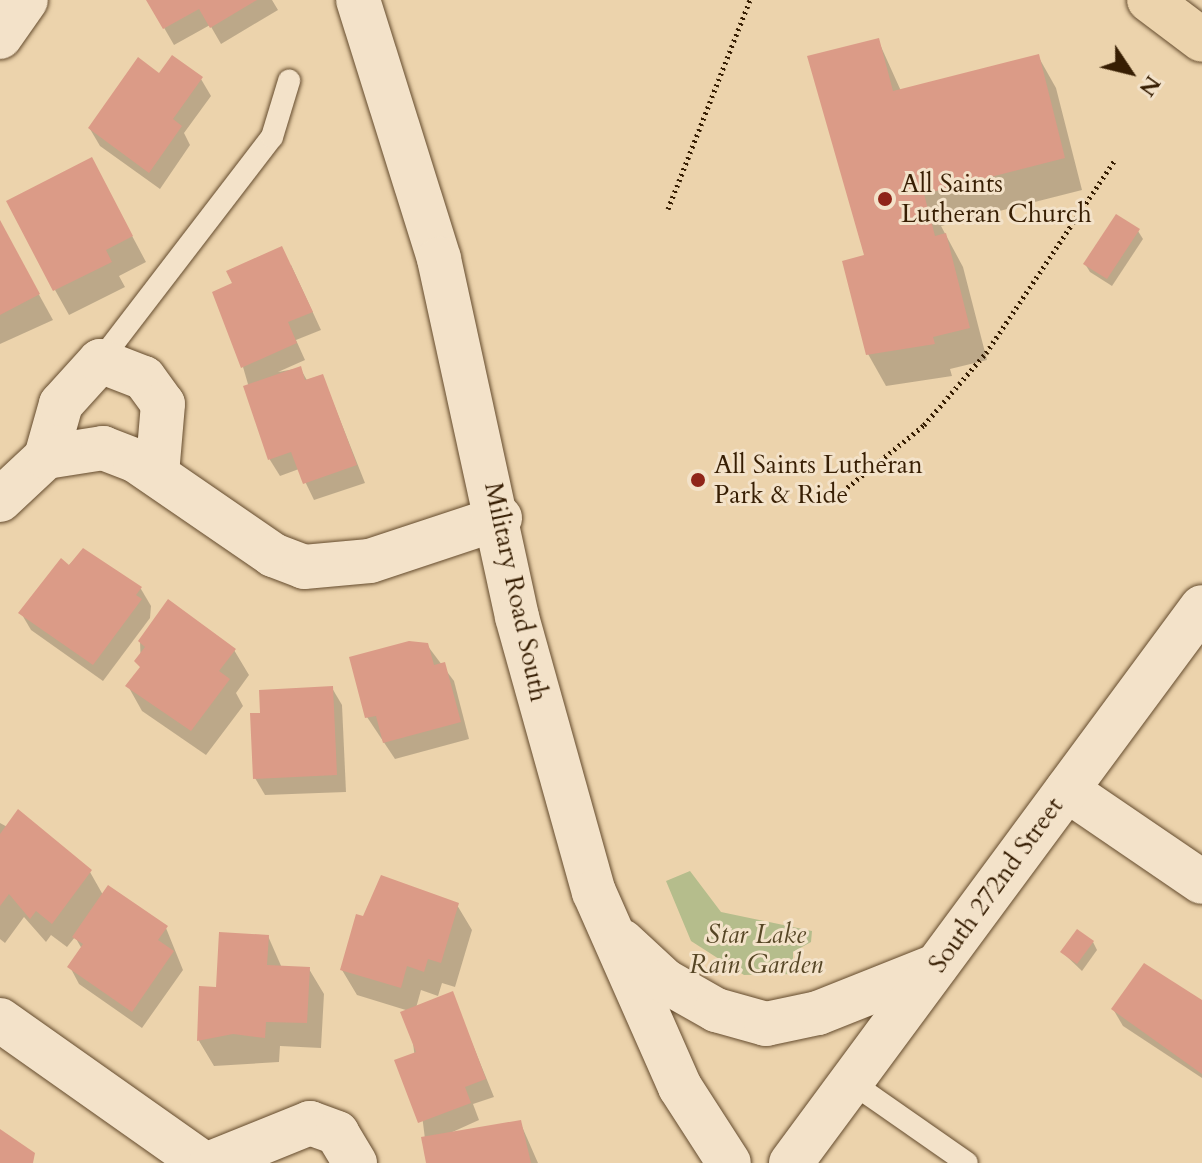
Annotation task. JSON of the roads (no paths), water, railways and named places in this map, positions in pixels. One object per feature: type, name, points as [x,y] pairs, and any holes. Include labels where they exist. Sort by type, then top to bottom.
[{"type":"highway","points":[[1149,0],[1202,40]]},
{"type":"main road","points":[[0,37],[26,0]]},
{"type":"main road","name":"Military Road South","points":[[358,0],[439,259],[544,722],[611,931],[680,1087],[729,1163]]},
{"type":"main road","points":[[0,500],[46,457],[61,404],[100,361],[144,378],[163,404],[157,474]]},
{"type":"main road","points":[[46,457],[103,448],[157,474],[273,555],[304,567],[370,561],[500,518]]},
{"type":"main road","name":"South 272nd Street","points":[[791,1163],[1202,607]]},
{"type":"main road","points":[[1067,790],[1202,882]]},
{"type":"main road","points":[[611,931],[665,981],[716,1010],[766,1024],[818,1013],[936,966]]},
{"type":"main road","points":[[0,1020],[203,1163]]},
{"type":"main road","points":[[211,1163],[310,1123],[337,1133],[355,1163]]},
{"type":"lane","points":[[100,361],[272,137],[289,81]]},
{"type":"lane","points":[[851,1082],[967,1163]]},
{"type":"place","name":"All Saints Lutheran Church","points":[[885,199]]},
{"type":"place","name":"All Saints Lutheran Park & Ride","points":[[698,480]]},
{"type":"park label","name":"Star Lake Rain Garden","points":[[756,950]]}]
